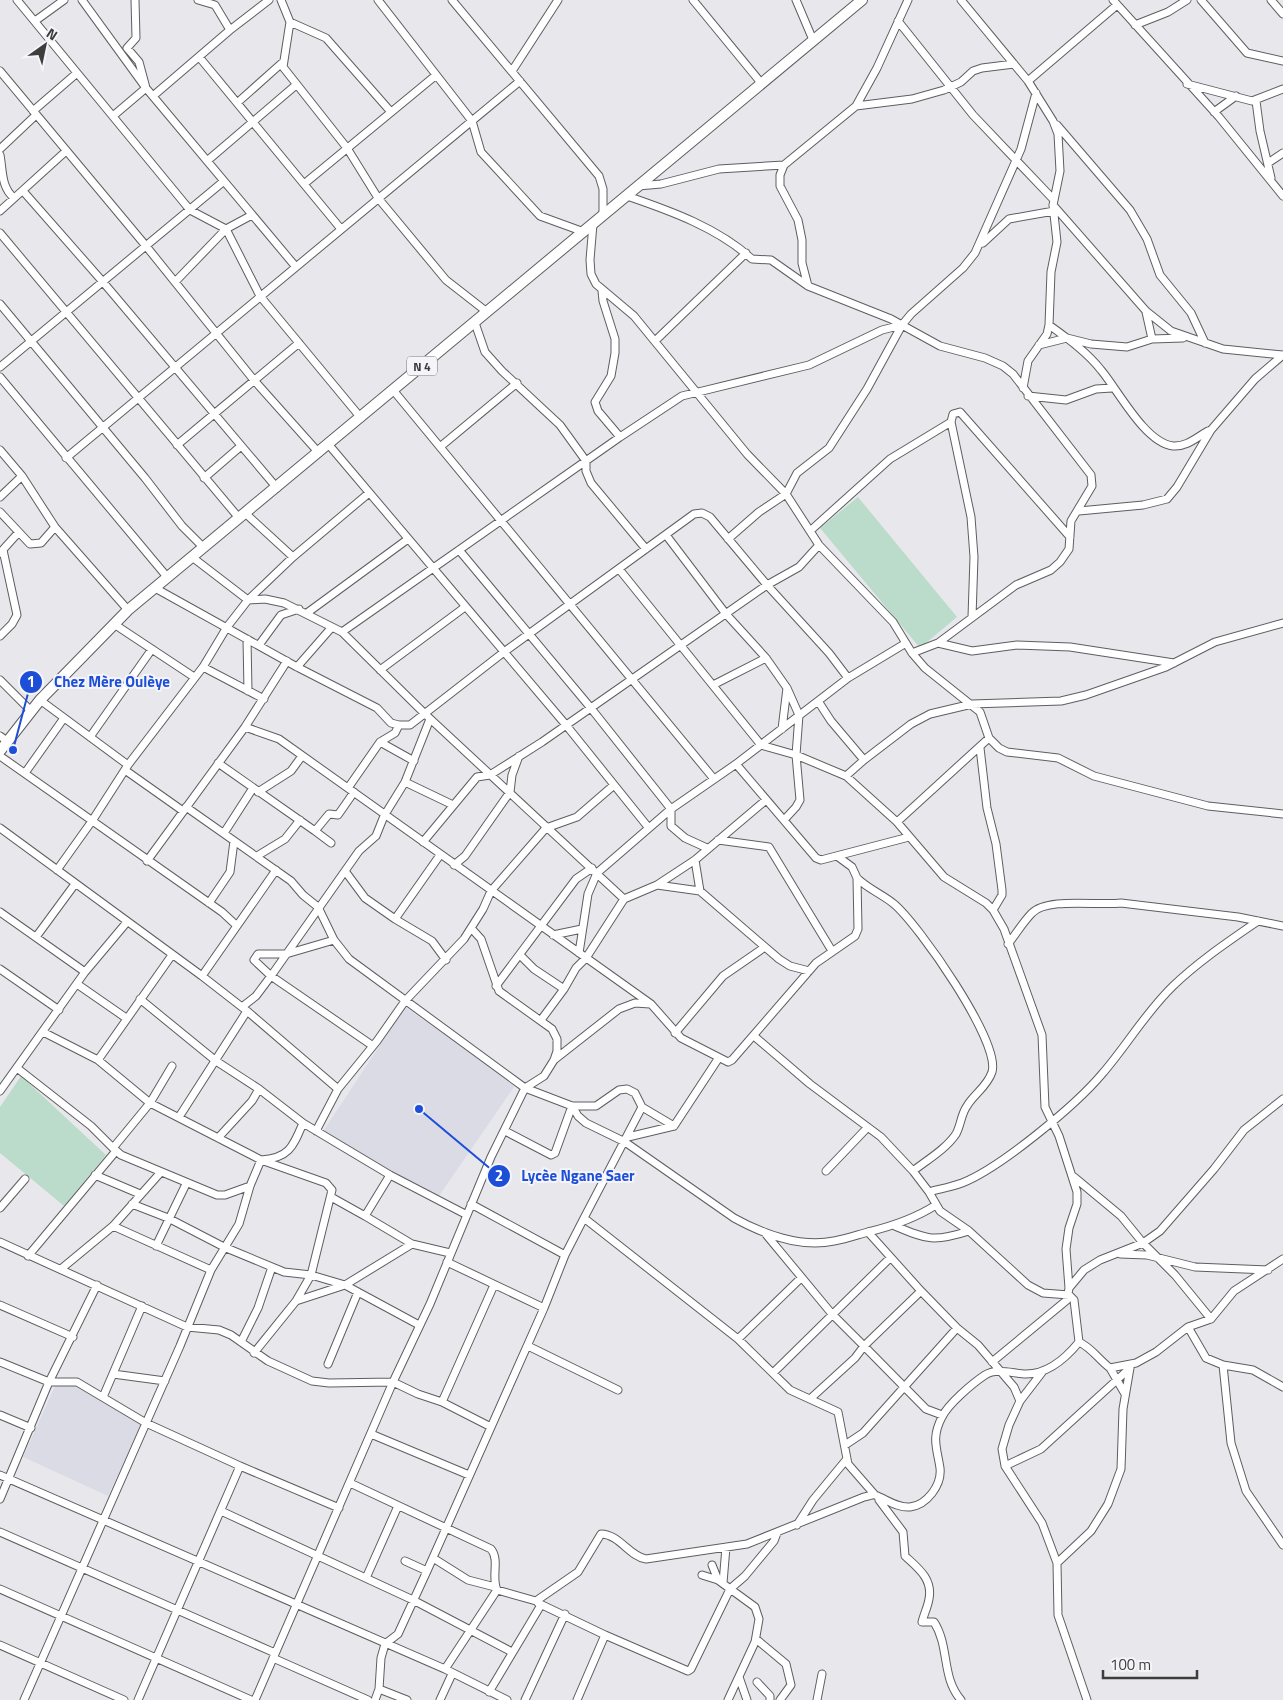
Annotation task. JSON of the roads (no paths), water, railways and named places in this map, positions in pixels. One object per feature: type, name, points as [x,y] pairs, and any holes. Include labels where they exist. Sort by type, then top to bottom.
[{"type":"main road","name":"N 4","points":[[0,751],[4,739],[128,610],[328,446],[862,0]]},
{"type":"street","points":[[17,0],[190,210],[226,228],[260,296],[361,418]]},
{"type":"street","points":[[35,21],[64,0]]},
{"type":"street","points":[[82,0],[146,88],[296,267]]},
{"type":"street","points":[[135,0],[136,38],[127,48],[138,62],[146,88]]},
{"type":"street","points":[[198,0],[214,2],[230,30]]},
{"type":"street","points":[[153,96],[200,58],[230,30],[269,0]]},
{"type":"street","points":[[281,0],[290,22],[283,67],[347,148],[378,198],[446,280],[487,312]]},
{"type":"street","points":[[378,0],[435,76],[472,121],[481,152],[534,210],[548,220],[584,232]]},
{"type":"street","points":[[452,0],[599,176],[603,188],[603,216]]},
{"type":"street","points":[[512,71],[550,9],[558,0]]},
{"type":"street","points":[[693,0],[762,84]]},
{"type":"street","points":[[796,0],[813,40]]},
{"type":"street","points":[[808,286],[802,263],[802,240],[798,220],[780,186],[780,175],[784,165],[856,106],[877,68],[908,0]]},
{"type":"street","points":[[961,0],[1028,81],[1053,121],[1130,210],[1147,239],[1160,275],[1191,313],[1205,343]]},
{"type":"street","points":[[1135,25],[1168,12],[1187,0]]},
{"type":"street","points":[[1201,0],[1247,54],[1282,60]]},
{"type":"street","points":[[1270,0],[1283,14]]},
{"type":"street","points":[[1028,81],[1115,3],[1214,112],[1283,196]]},
{"type":"street","points":[[898,21],[950,87],[1016,160],[1146,311],[1171,331],[1185,338],[1224,349],[1283,355],[1255,379],[1211,430],[1178,487],[1167,499],[1143,505],[1079,510]]},
{"type":"street","points":[[290,22],[326,38],[391,112]]},
{"type":"street","points":[[200,58],[341,229]]},
{"type":"street","points":[[237,103],[283,62]]},
{"type":"street","points":[[856,106],[912,99],[961,82],[973,71],[1014,64]]},
{"type":"street","points":[[0,72],[65,152],[146,246],[253,379],[319,453]]},
{"type":"street","points":[[0,149],[77,73]]},
{"type":"street","points":[[304,184],[435,76]]},
{"type":"street","points":[[66,458],[104,428],[137,397],[520,81]]},
{"type":"street","points":[[1187,84],[1256,101],[1283,89]]},
{"type":"street","points":[[207,161],[296,85]]},
{"type":"street","points":[[113,116],[146,88]]},
{"type":"street","points":[[981,245],[1016,160],[1036,93]]},
{"type":"street","points":[[1275,94],[1283,99]]},
{"type":"street","points":[[1214,112],[1236,96]]},
{"type":"street","points":[[1256,101],[1272,181]]},
{"type":"street","points":[[1023,388],[1028,361],[1047,334],[1049,325],[1051,272],[1057,242],[1054,205],[1060,171],[1058,134],[1053,121]]},
{"type":"street","points":[[0,211],[65,152]]},
{"type":"street","points":[[1268,164],[1283,153]]},
{"type":"street","points":[[0,155],[4,186],[7,193],[14,198]]},
{"type":"street","points":[[1270,173],[1276,158]]},
{"type":"street","points":[[638,186],[661,184],[719,169],[784,165]]},
{"type":"street","points":[[0,368],[224,181]]},
{"type":"street","points":[[22,191],[103,282],[277,488]]},
{"type":"street","points":[[627,196],[675,213],[736,244],[752,260],[771,260],[808,286],[891,319],[940,346],[985,358],[1003,366],[1013,374],[1028,396],[1091,475],[1092,486],[1071,521],[1069,549],[1060,562],[1051,570],[1016,585],[938,643],[912,653]]},
{"type":"street","points":[[728,539],[764,508],[786,494],[797,473],[822,454],[837,437],[867,389],[902,325],[911,314],[963,268],[981,245],[1009,219],[1054,205]]},
{"type":"street","points":[[175,282],[226,228],[252,215]]},
{"type":"street","points":[[593,224],[591,274],[596,284],[634,316],[747,454],[786,494],[819,545],[893,622],[912,653],[939,680],[972,704],[985,722],[989,738],[999,748],[1007,752],[1058,758],[1094,776],[1192,803],[1283,814]]},
{"type":"street","points":[[0,232],[204,478],[242,516],[293,557]]},
{"type":"street","points":[[655,341],[746,253]]},
{"type":"street","points":[[602,291],[603,302],[615,339],[611,376],[595,402],[598,411],[620,437]]},
{"type":"street","points":[[0,304],[104,428],[182,526],[204,548]]},
{"type":"street","points":[[1146,311],[1152,339]]},
{"type":"street","points":[[891,319],[911,314]]},
{"type":"street","points":[[475,323],[485,352],[502,371],[553,415],[586,460],[586,471],[591,483],[646,549]]},
{"type":"street","points":[[342,632],[586,460],[682,396],[809,365],[882,330],[902,325]]},
{"type":"street","points":[[1049,325],[1067,338],[1101,369],[1112,388],[1154,437],[1164,443],[1184,445],[1211,430]]},
{"type":"street","points":[[1039,345],[1067,338],[1091,344],[1127,347],[1152,339],[1185,338]]},
{"type":"street","points":[[176,445],[253,379],[299,343]]},
{"type":"street","points":[[0,377],[168,578]]},
{"type":"street","points":[[440,447],[517,383]]},
{"type":"street","points":[[1028,396],[1066,400],[1096,389],[1112,388]]},
{"type":"street","points":[[393,390],[714,779]]},
{"type":"street","points":[[972,617],[974,557],[971,517],[951,422],[953,414],[960,412],[1070,537]]},
{"type":"street","points":[[810,531],[890,458],[951,422]]},
{"type":"street","points":[[204,478],[241,446]]},
{"type":"street","points":[[328,446],[566,725],[648,828]]},
{"type":"street","points":[[0,450],[22,476],[55,527],[128,610]]},
{"type":"street","points":[[0,497],[22,476]]},
{"type":"street","points":[[57,870],[127,767],[203,667],[227,627],[248,600],[293,557],[369,493]]},
{"type":"street","points":[[0,512],[24,540],[36,545],[46,540],[55,527]]},
{"type":"street","points":[[155,588],[297,667],[377,708],[391,723],[410,725],[428,717],[504,652],[694,514],[702,513],[710,517],[767,585],[816,638],[848,678]]},
{"type":"street","points":[[0,636],[12,624],[16,616],[2,552],[18,533]]},
{"type":"street","points":[[666,535],[726,614],[766,658],[787,688],[800,715],[796,755],[800,800],[784,820]]},
{"type":"street","points":[[307,613],[408,539]]},
{"type":"street","points":[[423,842],[477,777],[490,775],[566,725],[767,585],[799,567],[819,545]]},
{"type":"street","points":[[459,550],[590,707],[671,809],[671,826]]},
{"type":"street","points":[[192,557],[248,600],[265,599],[299,609],[342,632],[428,717],[624,899]]},
{"type":"street","points":[[619,569],[761,745],[796,755],[846,776],[897,822],[944,877],[981,899],[993,910],[1008,944],[1042,1035],[1045,1054],[1044,1099],[1074,1177],[1077,1192],[1066,1249],[1069,1291],[1067,1300],[992,1362]]},
{"type":"street","points":[[380,670],[465,607]]},
{"type":"street","points":[[259,645],[281,615],[299,609]]},
{"type":"street","points":[[846,776],[864,760],[921,718],[972,704],[1061,701],[1094,692],[1174,662],[1215,642],[1283,623]]},
{"type":"street","points":[[114,624],[194,677]]},
{"type":"street","points":[[297,667],[332,627]]},
{"type":"street","points":[[247,639],[248,691]]},
{"type":"street","points":[[496,986],[576,879],[594,871],[671,809],[736,764],[848,678],[906,643]]},
{"type":"street","points":[[938,643],[972,651],[1024,644],[1070,647],[1174,662]]},
{"type":"street","points":[[90,737],[152,650]]},
{"type":"street","points":[[713,685],[766,658]]},
{"type":"street","points":[[147,861],[245,727],[287,661]]},
{"type":"street","points":[[203,667],[264,699]]},
{"type":"street","points":[[0,680],[31,711]]},
{"type":"street","points":[[782,729],[787,688]]},
{"type":"street","points":[[40,700],[185,809],[224,833],[291,881],[303,895],[318,907],[334,940],[354,963],[525,1088],[572,1106],[596,1106],[619,1090],[628,1089],[635,1093],[642,1107],[674,1126]]},
{"type":"street","points":[[818,701],[831,721],[864,760]]},
{"type":"street","points":[[179,1118],[216,1061],[244,1009],[271,976],[359,851],[376,836],[384,816],[405,782],[428,717]]},
{"type":"street","points":[[24,773],[64,718]]},
{"type":"street","points":[[315,831],[330,814],[338,814],[380,742],[395,733],[399,725]]},
{"type":"street","points":[[245,727],[279,739],[384,816],[650,1004],[675,1033],[728,1062],[754,1036],[822,958],[852,940],[858,929],[857,878]]},
{"type":"street","points":[[897,822],[989,738]]},
{"type":"street","points":[[380,742],[414,761]]},
{"type":"street","points":[[980,748],[987,808],[996,844],[1002,890],[1002,895],[993,910]]},
{"type":"street","points":[[0,756],[209,903],[236,925]]},
{"type":"street","points":[[224,833],[256,790],[291,771],[302,756]]},
{"type":"street","points":[[454,866],[465,856],[510,792],[512,775],[519,756]]},
{"type":"street","points":[[218,763],[330,843]]},
{"type":"street","points":[[736,764],[816,858],[821,860],[909,838]]},
{"type":"street","points":[[405,782],[453,805]]},
{"type":"street","points":[[316,1131],[338,1089],[373,1046],[405,1001],[446,960],[471,928],[491,891],[546,828],[577,817],[614,784]]},
{"type":"street","points":[[541,1020],[564,989],[576,968],[586,958],[624,899],[657,885],[695,860],[766,800]]},
{"type":"street","points":[[257,856],[284,839],[300,820]]},
{"type":"street","points":[[655,823],[671,826],[685,838],[707,848]]},
{"type":"street","points":[[0,828],[202,976],[338,1089]]},
{"type":"street","points":[[718,840],[769,847],[832,951]]},
{"type":"street","points":[[209,903],[230,872],[234,841]]},
{"type":"street","points":[[395,919],[440,855]]},
{"type":"street","points":[[836,856],[852,867],[857,878],[867,888],[895,904],[922,938],[961,991],[986,1043],[992,1063],[992,1072],[982,1089],[967,1106],[955,1135],[913,1171]]},
{"type":"street","points":[[695,860],[700,891]]},
{"type":"street","points":[[202,976],[276,870]]},
{"type":"street","points":[[345,871],[365,898],[432,941],[446,960]]},
{"type":"street","points":[[579,953],[588,894],[594,871]]},
{"type":"street","points":[[36,937],[75,884]]},
{"type":"street","points":[[657,885],[700,891],[790,966],[809,971]]},
{"type":"street","points":[[1008,944],[1033,912],[1042,906],[1051,904],[1104,905],[1121,903],[1283,926]]},
{"type":"street","points":[[0,912],[85,972]]},
{"type":"street","points":[[929,1192],[962,1183],[988,1170],[1052,1121],[1082,1096],[1103,1074],[1150,1011],[1174,985],[1258,921]]},
{"type":"street","points":[[0,1091],[85,972],[127,922]]},
{"type":"street","points":[[471,928],[481,939],[496,986],[502,995],[552,1029],[557,1040],[554,1060]]},
{"type":"street","points":[[553,935],[582,929]]},
{"type":"street","points":[[334,940],[286,954],[258,954],[254,960],[271,976],[373,1046]]},
{"type":"street","points":[[675,1033],[723,976],[765,947]]},
{"type":"street","points":[[98,1060],[172,955]]},
{"type":"street","points":[[520,955],[534,969],[564,989]]},
{"type":"street","points":[[1,971],[58,1010]]},
{"type":"street","points":[[77,984],[126,1018]]},
{"type":"street","points":[[140,999],[216,1061],[259,1089],[316,1131],[390,1175],[466,1215]]},
{"type":"street","points":[[0,1589],[253,1700],[350,1484],[393,1382],[430,1304],[490,1157],[505,1131],[525,1088],[544,1076],[554,1060],[619,1009],[635,1003],[650,1004]]},
{"type":"street","points":[[42,1032],[98,1060],[150,1104],[261,1160],[326,1183],[332,1190],[311,1275],[296,1301],[254,1353]]},
{"type":"street","points":[[754,1036],[810,1084],[886,1141],[913,1171],[945,1216],[969,1232],[1036,1290],[1069,1291]]},
{"type":"street","points":[[626,1139],[674,1126],[718,1058]]},
{"type":"street","points":[[28,1256],[45,1238],[150,1104],[172,1066]]},
{"type":"street","points":[[17,1068],[90,1126],[114,1149],[186,1184],[216,1195],[224,1195],[250,1186]]},
{"type":"street","points":[[218,1138],[252,1101],[259,1089]]},
{"type":"street","points":[[1069,1291],[1084,1270],[1100,1260],[1143,1243],[1166,1224],[1214,1169],[1244,1130],[1283,1099]]},
{"type":"street","points":[[505,1131],[551,1155],[555,1153],[572,1106]]},
{"type":"street","points":[[572,1106],[578,1116],[586,1123],[626,1139],[734,1218],[764,1232],[794,1240],[816,1243],[833,1242],[895,1226],[916,1217],[936,1205]]},
{"type":"street","points":[[376,1700],[379,1689],[380,1658],[385,1644],[398,1634],[528,1346],[565,1255],[642,1107]]},
{"type":"street","points":[[261,1160],[278,1158],[290,1152],[304,1123]]},
{"type":"street","points":[[826,1171],[867,1128]]},
{"type":"street","points":[[24,1700],[165,1380],[211,1270],[239,1224],[250,1186],[261,1160]]},
{"type":"street","points":[[61,1269],[113,1226],[161,1172]]},
{"type":"street","points":[[95,1175],[140,1194]]},
{"type":"street","points":[[365,1216],[390,1175]]},
{"type":"street","points":[[1074,1177],[1116,1212],[1211,1320]]},
{"type":"street","points":[[0,1208],[24,1179]]},
{"type":"street","points":[[156,1246],[186,1184]]},
{"type":"street","points":[[331,1198],[412,1244],[450,1254]]},
{"type":"street","points":[[132,1204],[168,1218],[224,1247],[284,1272],[311,1275],[344,1285],[419,1325]]},
{"type":"street","points":[[471,1204],[565,1255]]},
{"type":"street","points":[[584,1218],[738,1339],[790,1390],[838,1412],[846,1460],[851,1469],[877,1497],[903,1532],[905,1556],[924,1574],[928,1583],[929,1600],[922,1622],[934,1622],[941,1633],[946,1654],[946,1668],[952,1687],[961,1700]]},
{"type":"street","points":[[113,1226],[211,1270]]},
{"type":"street","points":[[895,1226],[924,1238],[942,1240],[969,1232]]},
{"type":"street","points":[[764,1232],[832,1314],[926,1409],[942,1416]]},
{"type":"street","points":[[868,1232],[890,1258],[957,1328],[978,1345],[998,1371],[1014,1387],[1020,1401]]},
{"type":"street","points":[[0,1242],[187,1327],[220,1330],[241,1342],[254,1353],[312,1382],[329,1384],[393,1382],[418,1394],[442,1402],[491,1427]]},
{"type":"street","points":[[296,1301],[344,1285],[412,1244]]},
{"type":"street","points":[[1117,1253],[1158,1258],[1195,1267],[1268,1270]]},
{"type":"street","points":[[773,1374],[890,1258]]},
{"type":"street","points":[[1005,1466],[1041,1448],[1133,1366],[1156,1352],[1188,1327],[1211,1320],[1234,1291],[1283,1259]]},
{"type":"street","points":[[447,1262],[544,1308]]},
{"type":"street","points":[[241,1342],[258,1308],[272,1267]]},
{"type":"street","points":[[738,1339],[801,1278]]},
{"type":"street","points":[[0,1499],[50,1382],[97,1285]]},
{"type":"street","points":[[442,1402],[494,1285]]},
{"type":"street","points":[[810,1399],[855,1358],[864,1346],[921,1291]]},
{"type":"street","points":[[489,1692],[538,1603],[578,1572],[602,1534],[606,1534],[620,1543],[638,1558],[646,1559],[747,1544],[777,1534],[864,1497],[877,1497],[910,1507],[923,1503],[936,1488],[940,1470],[935,1453],[936,1434],[942,1416],[987,1373],[998,1371],[1026,1374],[1049,1370],[1071,1352],[1079,1342],[1074,1300],[1069,1291]]},
{"type":"street","points":[[328,1364],[358,1292]]},
{"type":"street","points":[[0,1305],[73,1337]]},
{"type":"street","points":[[103,1397],[142,1306]]},
{"type":"street","points":[[1188,1327],[1206,1358],[1223,1365],[1253,1370],[1283,1387]]},
{"type":"street","points":[[845,1445],[863,1433],[957,1328]]},
{"type":"street","points":[[1079,1342],[1088,1346],[1098,1360],[1110,1368],[1125,1394]]},
{"type":"street","points":[[528,1346],[618,1390]]},
{"type":"street","points":[[1,1364],[50,1382],[77,1382],[146,1423],[339,1508]]},
{"type":"street","points":[[1223,1365],[1230,1443],[1246,1491],[1283,1545]]},
{"type":"street","points":[[1110,1368],[1133,1366]]},
{"type":"street","points":[[1057,1563],[1091,1531],[1108,1504],[1121,1469],[1125,1394],[1133,1366]]},
{"type":"street","points":[[1043,1371],[1020,1401],[1009,1425],[1002,1449],[1005,1466],[1042,1523],[1057,1563],[1058,1615],[1087,1700]]},
{"type":"street","points":[[113,1374],[165,1380]]},
{"type":"street","points":[[0,1415],[30,1428]]},
{"type":"street","points":[[371,1434],[469,1475]]},
{"type":"street","points":[[797,1525],[813,1500],[846,1460]]},
{"type":"street","points":[[138,1700],[240,1466]]},
{"type":"street","points":[[0,1475],[445,1670],[497,1698],[507,1700]]},
{"type":"street","points":[[350,1484],[486,1546],[494,1552],[496,1558],[493,1576],[496,1589],[445,1670]]},
{"type":"street","points":[[366,1578],[398,1506]]},
{"type":"street","points":[[221,1510],[413,1600],[512,1652]]},
{"type":"street","points":[[0,1532],[178,1610],[368,1700]]},
{"type":"street","points":[[433,1558],[468,1580],[565,1614],[605,1635],[688,1671],[692,1669],[730,1589],[745,1576],[774,1541],[777,1534]]},
{"type":"street","points":[[720,1582],[726,1548]]},
{"type":"street","points":[[405,1561],[427,1571]]},
{"type":"street","points":[[712,1565],[720,1582]]},
{"type":"street","points":[[702,1575],[720,1582],[755,1607],[759,1619],[756,1639],[728,1700]]},
{"type":"street","points":[[525,1700],[565,1614]]},
{"type":"street","points":[[577,1700],[605,1635]]},
{"type":"street","points":[[756,1639],[786,1664],[791,1685],[780,1700]]},
{"type":"street","points":[[0,1645],[124,1700]]},
{"type":"street","points":[[440,1700],[452,1674]]},
{"type":"street","points":[[816,1700],[822,1674]]},
{"type":"street","points":[[739,1677],[747,1700]]},
{"type":"street","points":[[757,1682],[770,1696],[770,1700]]},
{"type":"street","points":[[379,1689],[408,1700]]},
{"type":"place","name":"Chez Mère Oulèye","points":[[13,750]]},
{"type":"place","name":"Lycèe Ngane Saer","points":[[419,1109]]}]
